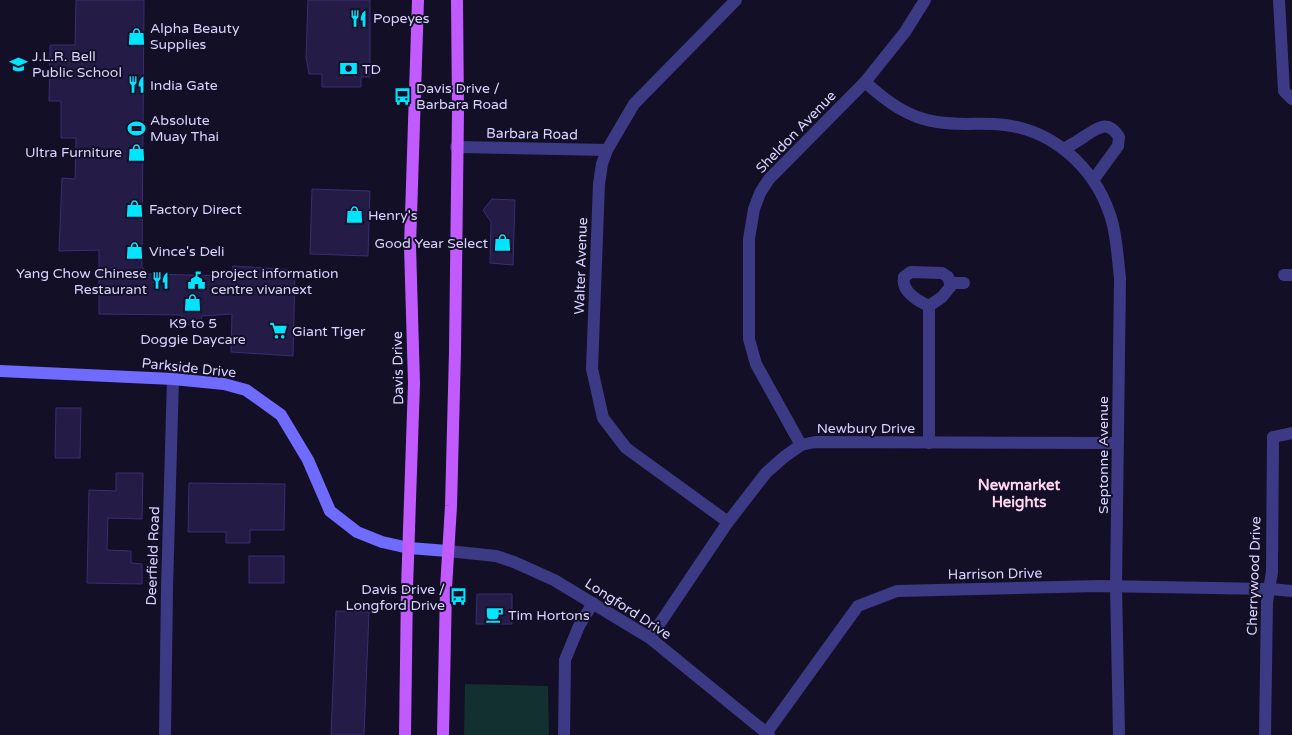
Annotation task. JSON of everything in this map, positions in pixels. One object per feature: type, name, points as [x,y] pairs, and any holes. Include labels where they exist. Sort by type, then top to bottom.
[{"type":"main road","name":"Davis Drive","points":[[405,735],[414,383],[410,246],[418,0]]},
{"type":"main road","points":[[443,735],[448,551],[452,506],[455,361],[457,0]]},
{"type":"main road","name":"Parkside Drive","points":[[0,371],[173,379],[224,384],[246,390],[281,415],[308,460],[330,511],[357,532],[394,546],[448,551]]},
{"type":"street","name":"Walter Avenue","points":[[728,522],[626,448],[603,418],[592,370],[599,184],[602,164],[607,150],[634,104],[736,0]]},
{"type":"street","name":"Sheldon Avenue","points":[[801,445],[756,364],[749,340],[748,252],[751,223],[760,193],[769,179],[865,82],[905,32],[925,0]]},
{"type":"street","points":[[1279,0],[1284,91],[1292,99]]},
{"type":"street","name":"Septonne Avenue","points":[[865,82],[892,105],[919,119],[937,122],[987,122],[1008,125],[1033,132],[1064,149],[1077,160],[1094,179],[1107,205],[1117,245],[1120,278],[1116,586],[1119,735]]},
{"type":"street","points":[[1064,149],[1100,127],[1113,129],[1119,137],[1118,146],[1094,179]]},
{"type":"street","name":"Barbara Road","points":[[456,147],[607,150]]},
{"type":"street","points":[[929,306],[908,292],[903,285],[904,277],[911,272],[942,273],[948,277],[951,283]]},
{"type":"street","points":[[951,283],[964,283]]},
{"type":"street","points":[[929,306],[947,292],[951,283]]},
{"type":"street","points":[[929,306],[929,442]]},
{"type":"street","name":"Deerfield Road","points":[[165,735],[173,379]]},
{"type":"street","name":"Cherrywood Drive","points":[[1265,735],[1267,602],[1272,572],[1273,437],[1292,433]]},
{"type":"street","name":"Newbury Drive","points":[[650,638],[728,522],[766,474],[784,457],[801,445],[815,442],[1118,443]]},
{"type":"street","name":"Longford Drive","points":[[448,551],[496,556],[554,580],[650,638],[768,734]]},
{"type":"street","name":"Harrison Drive","points":[[768,734],[858,606],[897,591],[1116,586],[1292,591]]},
{"type":"street","points":[[564,735],[565,660],[579,626],[593,603]]},
{"type":"green space","points":[[465,684],[548,686],[549,735],[464,735]]},
{"type":"building","points":[[76,0],[144,0],[142,267],[148,274],[232,276],[233,266],[295,270],[293,356],[231,352],[232,314],[202,316],[200,326],[183,324],[181,315],[99,314],[99,250],[59,251],[62,178],[75,179],[76,138],[61,138],[61,101],[49,101],[50,45],[75,45]]},
{"type":"building","points":[[308,0],[370,0],[370,77],[361,77],[361,87],[322,87],[322,74],[309,74],[306,57]]},
{"type":"building","points":[[312,189],[370,191],[368,256],[310,254]]},
{"type":"building","name":"Good Year Select","points":[[492,199],[515,200],[513,265],[490,263],[491,222],[483,210]]},
{"type":"building","points":[[56,408],[81,408],[80,458],[55,458]]},
{"type":"building","points":[[116,473],[143,473],[142,519],[108,518],[107,550],[131,551],[131,563],[142,564],[142,584],[87,583],[89,490],[116,491]]},
{"type":"building","points":[[189,483],[285,484],[284,530],[250,530],[250,543],[226,543],[226,532],[188,532]]},
{"type":"building","points":[[249,556],[284,556],[284,583],[249,583]]},
{"type":"building","name":"Tim Hortons","points":[[477,594],[512,594],[512,624],[476,624]]},
{"type":"building","points":[[336,611],[369,612],[364,735],[331,735]]},
{"type":"place","name":"Popeyes","points":[[359,18]]},
{"type":"place","name":"Alpha Beauty Supplies","points":[[136,36]]},
{"type":"place","name":"J.L.R. Bell Public School","points":[[18,64]]},
{"type":"place","name":"TD","points":[[348,69]]},
{"type":"place","name":"India Gate","points":[[136,85]]},
{"type":"place","name":"Davis Drive / Barbara Road","points":[[402,96]]},
{"type":"place","name":"Absolute Muay Thai","points":[[136,128]]},
{"type":"place","name":"Ultra Furniture","points":[[136,152]]},
{"type":"place","name":"Factory Direct","points":[[135,209]]},
{"type":"place","name":"Henry's","points":[[354,215]]},
{"type":"place","name":"Good Year Select","points":[[502,243]]},
{"type":"place","name":"Vince's Deli","points":[[135,251]]},
{"type":"place","name":"Yang Chow Chinese Restaurant","points":[[161,281]]},
{"type":"place","name":"project information centre vivanext","points":[[197,281]]},
{"type":"place","name":"K9 to 5 Doggie Daycare","points":[[193,303]]},
{"type":"place","name":"Giant Tiger","points":[[278,331]]},
{"type":"place","name":"Davis Drive / Longford Drive","points":[[459,597]]},
{"type":"place","name":"Tim Hortons","points":[[494,615]]},
{"type":"district","name":"Newmarket Heights","points":[[1019,494]]}]
